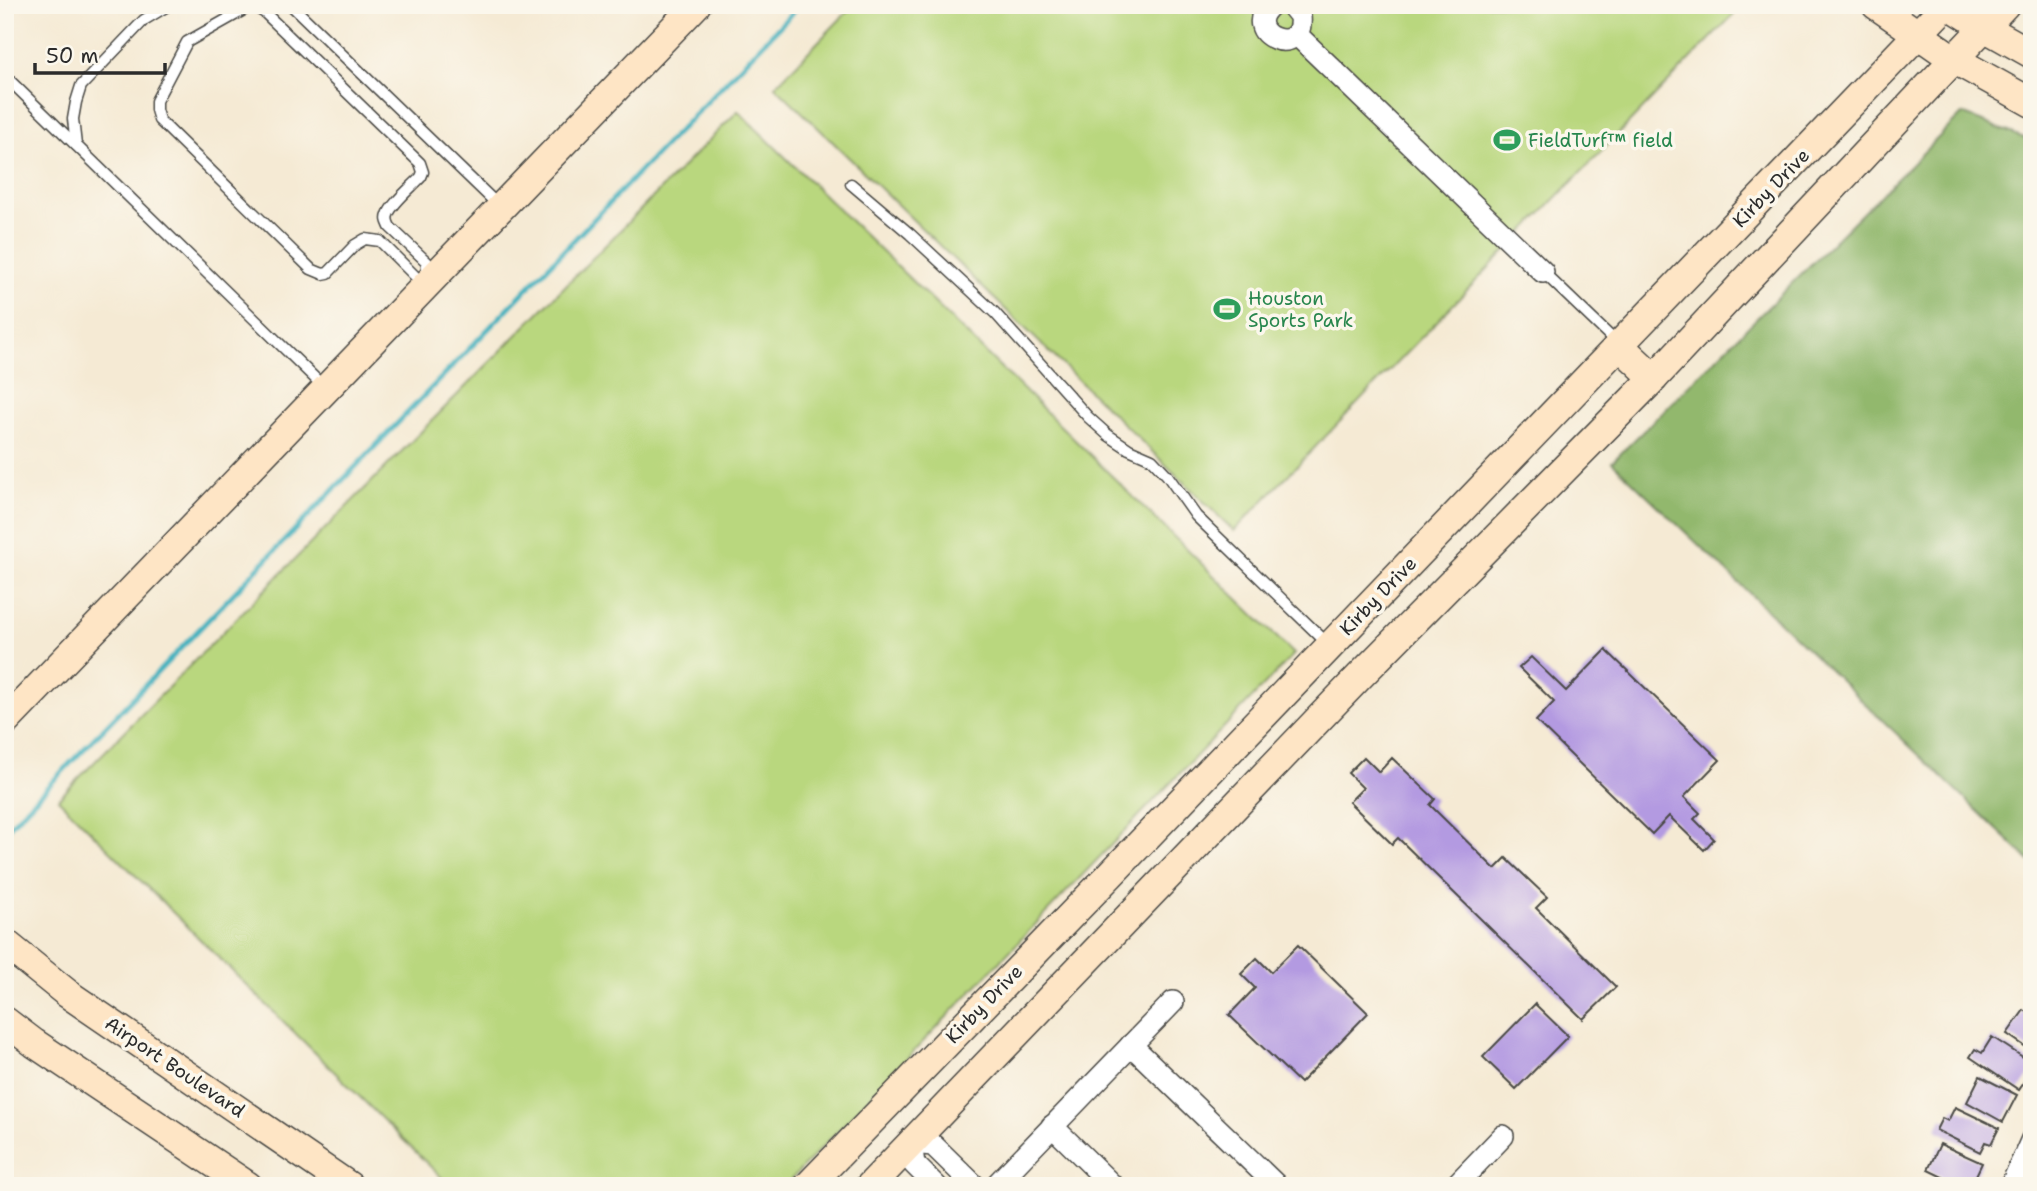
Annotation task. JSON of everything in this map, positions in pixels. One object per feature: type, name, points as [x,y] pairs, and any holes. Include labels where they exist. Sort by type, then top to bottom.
[{"type":"street","points":[[5,722],[326,389],[429,278],[501,208],[696,5]]},
{"type":"street","points":[[1269,6],[1262,18],[1262,24],[1268,35],[1285,40],[1299,29],[1300,16],[1292,5]]},
{"type":"street","points":[[1876,5],[1955,60],[2032,103]]},
{"type":"street","points":[[1948,5],[2032,54]]},
{"type":"street","name":"Kirby Drive","points":[[808,1186],[1948,5]]},
{"type":"street","points":[[870,1186],[1360,676],[1654,378],[2005,5]]},
{"type":"street","points":[[1296,34],[1543,272]]},
{"type":"street","points":[[1619,345],[1654,378]]},
{"type":"street","points":[[1330,646],[1360,676]]},
{"type":"street","points":[[1109,876],[1140,905]]},
{"type":"street","name":"Airport Boulevard","points":[[5,943],[68,994],[349,1186]]},
{"type":"street","points":[[995,1186],[1173,1002]]},
{"type":"street","points":[[5,1021],[248,1186]]},
{"type":"street","points":[[1131,1045],[1277,1186]]},
{"type":"street","points":[[879,1111],[911,1143],[914,1164],[936,1186]]},
{"type":"street","points":[[1052,1126],[1113,1186]]},
{"type":"street","points":[[1465,1183],[1503,1136]]},
{"type":"street","points":[[2011,1186],[2032,1139]]},
{"type":"street","points":[[911,1143],[933,1145],[975,1186]]},
{"type":"lane","points":[[76,145],[73,119],[81,86],[144,20],[169,5]]},
{"type":"lane","points":[[291,5],[501,208]]},
{"type":"lane","points":[[249,7],[257,8],[420,163],[423,172],[421,177],[395,205],[387,220],[427,262],[429,278],[418,279],[380,242],[365,239],[355,245],[328,273],[317,273],[244,203],[159,120],[156,101],[187,42],[249,7]]},
{"type":"lane","points":[[5,76],[326,389]]},
{"type":"lane","points":[[851,184],[910,234],[995,313],[1088,418],[1118,442],[1152,460],[1167,475],[1196,516],[1330,646]]},
{"type":"lane","points":[[1543,272],[1619,345]]},
{"type":"green space","name":"Houston Sports Park","points":[[854,5],[1743,5],[1234,531],[775,86]]},
{"type":"green space","points":[[738,111],[1294,654],[785,1186],[450,1186],[58,799]]},
{"type":"green space","points":[[1962,114],[2032,141],[2032,863],[1612,462]]},
{"type":"building","points":[[1606,650],[1720,760],[1684,797],[1700,813],[1694,819],[1714,839],[1704,850],[1669,816],[1652,834],[1536,721],[1554,702],[1519,668],[1531,657],[1566,691]]},
{"type":"building","points":[[1364,757],[1379,772],[1392,758],[1435,799],[1430,805],[1495,869],[1506,858],[1547,897],[1536,908],[1616,987],[1583,1019],[1398,838],[1392,844],[1349,802],[1363,788],[1348,773]]},
{"type":"building","points":[[1298,945],[1368,1013],[1300,1083],[1229,1015],[1255,988],[1241,974],[1257,958],[1271,972]]},
{"type":"building","points":[[1535,1004],[1568,1036],[1516,1089],[1483,1057]]},
{"type":"building","points":[[2024,1010],[2032,1015],[2032,1051],[2007,1034]]},
{"type":"building","points":[[1992,1037],[2032,1063],[2032,1071],[2019,1090],[1970,1057],[1975,1049],[1982,1053]]},
{"type":"building","points":[[1980,1076],[2017,1095],[2003,1122],[1967,1102]]},
{"type":"building","points":[[1955,1107],[1999,1128],[1991,1144],[1985,1142],[1980,1152],[1936,1130],[1942,1118],[1948,1121]]},
{"type":"building","points":[[1940,1144],[1982,1163],[1971,1186],[1961,1186],[1928,1170]]},
{"type":"waterway","points":[[5,831],[800,5]]},
{"type":"place","name":"FieldTurf™ field","points":[[1507,140]]},
{"type":"place","name":"Houston Sports Park","points":[[1227,309]]}]
